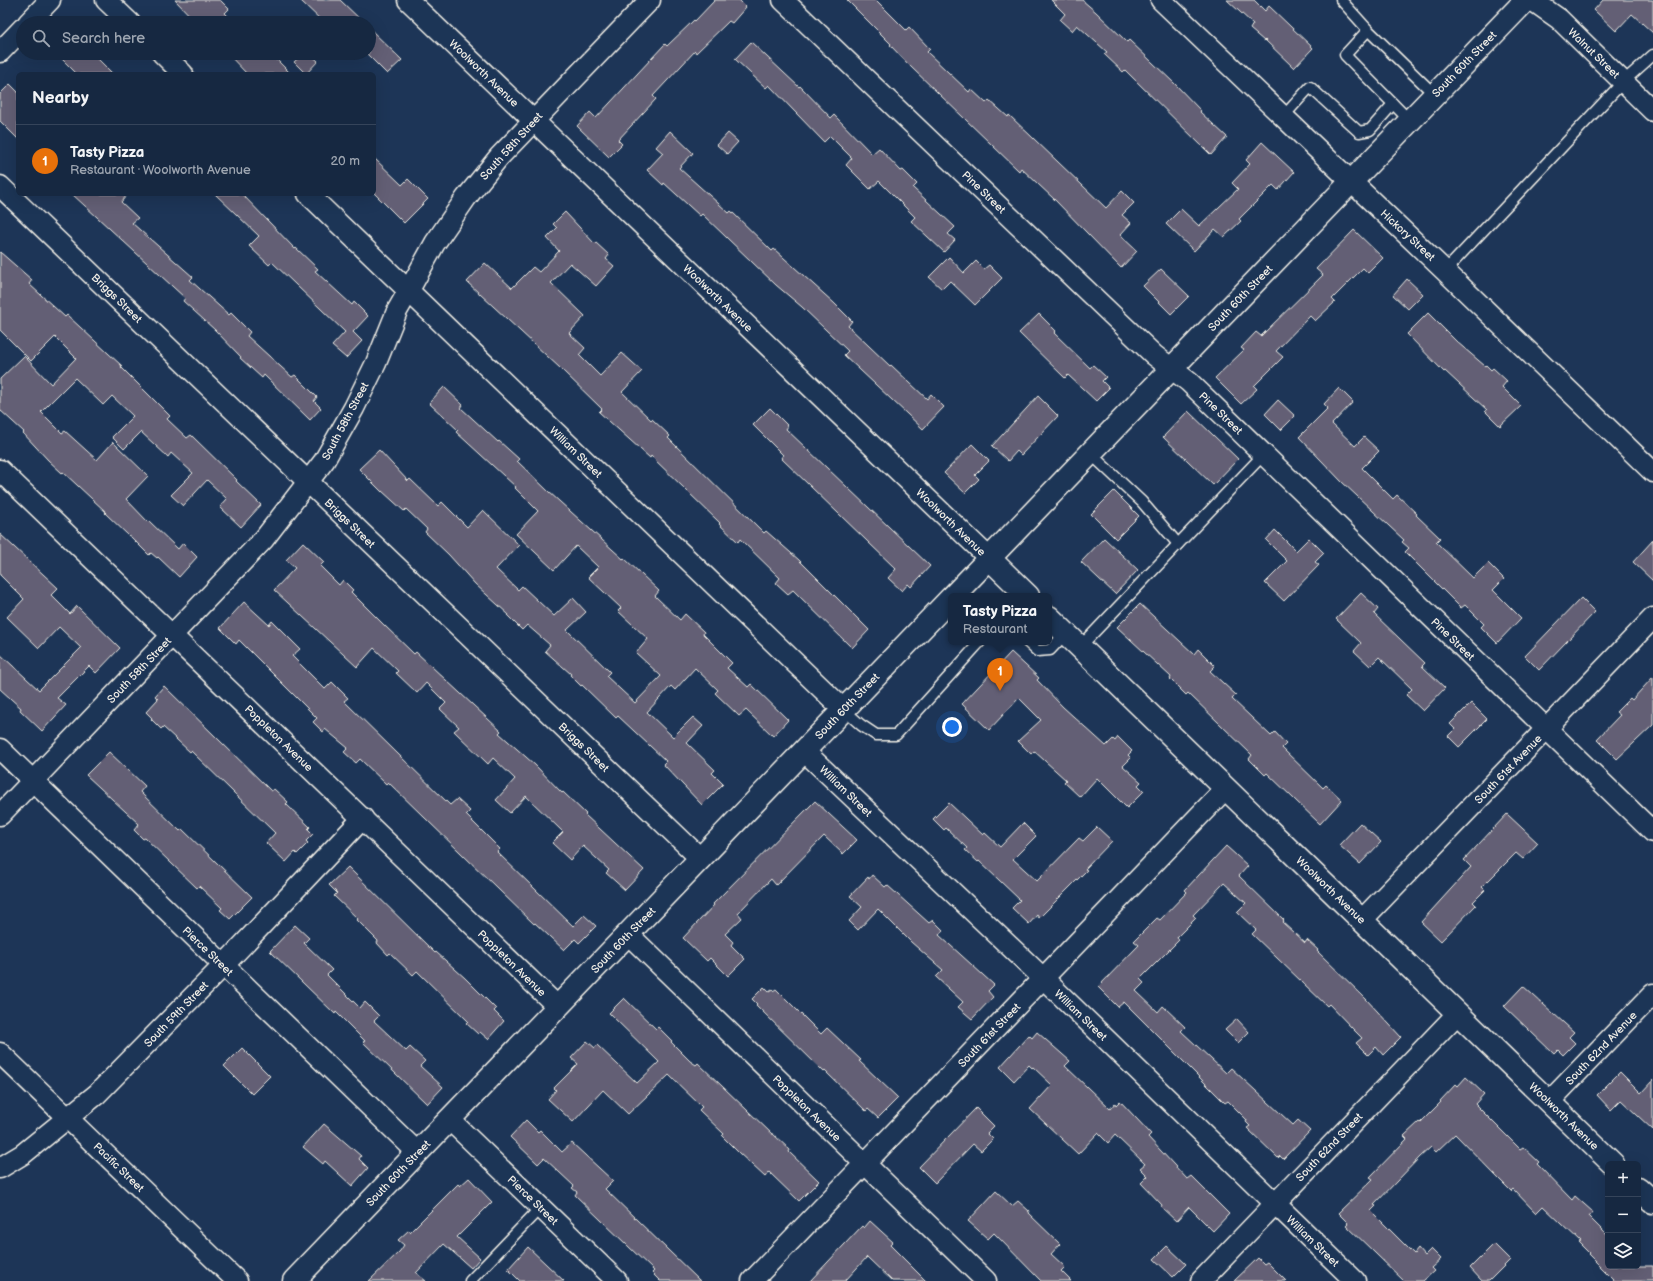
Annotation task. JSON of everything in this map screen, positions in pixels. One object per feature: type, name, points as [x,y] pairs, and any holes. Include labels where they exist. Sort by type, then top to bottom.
[{"type":"main road","name":"South 60th Street","points":[[956,593],[1526,0]]},
{"type":"main road","name":"Woolworth Avenue","points":[[989,558],[1025,593]]},
{"type":"main road","name":"South 60th Street","points":[[294,1281],[948,601]]},
{"type":"main road","name":"Woolworth Avenue","points":[[1052,620],[1610,1161]]},
{"type":"main road","points":[[1641,1191],[1653,1202]]},
{"type":"street","points":[[35,16],[50,0]]},
{"type":"street","points":[[106,0],[123,16]]},
{"type":"street","name":"Woolworth Avenue","points":[[408,0],[989,558]]},
{"type":"street","name":"South 58th Street","points":[[0,815],[264,539],[324,461],[354,408],[376,363],[397,311],[435,243],[466,198],[498,157],[650,0]]},
{"type":"street","name":"Pine Street","points":[[783,0],[1154,355],[1188,382],[1653,832]]},
{"type":"street","name":"Hickory Street","points":[[1161,0],[1653,472]]},
{"type":"street","name":"Walnut Street","points":[[1532,0],[1559,19],[1653,111]]},
{"type":"street","points":[[0,52],[16,35]]},
{"type":"street","points":[[169,60],[181,72]]},
{"type":"street","name":"Briggs Street","points":[[0,186],[701,859]]},
{"type":"street","name":"William Street","points":[[310,196],[844,710]]},
{"type":"street","name":"Poppleton Avenue","points":[[0,470],[558,1007]]},
{"type":"street","name":"South 61st Avenue","points":[[1362,920],[1653,618]]},
{"type":"street","name":"Pierce Street","points":[[0,749],[417,1152]]},
{"type":"street","name":"William Street","points":[[804,751],[1043,978],[1355,1281]]},
{"type":"street","name":"South 61st Street","points":[[752,1281],[1226,788]]},
{"type":"street","name":"South 59th Street","points":[[0,1168],[23,1154],[97,1094],[223,966],[363,818]]},
{"type":"street","name":"Poppleton Avenue","points":[[628,934],[986,1281]]},
{"type":"street","name":"South 62nd Avenue","points":[[1549,1102],[1653,994]]},
{"type":"street","name":"South 62nd Street","points":[[1201,1281],[1458,1013]]},
{"type":"street","name":"Pacific Street","points":[[0,1053],[237,1281]]},
{"type":"street","name":"Pierce Street","points":[[449,1119],[617,1281]]},
{"type":"lane","points":[[1341,0],[1368,30],[1435,95]]},
{"type":"lane","points":[[1368,30],[1345,55],[1410,121]]},
{"type":"lane","points":[[1445,271],[1623,82],[1653,55]]},
{"type":"lane","points":[[1283,117],[1310,87],[1359,132],[1370,130],[1393,104]]},
{"type":"lane","points":[[1090,453],[1142,502],[1178,544]]},
{"type":"lane","points":[[1031,645],[1038,651],[1050,650],[1073,640],[1178,544],[1263,455]]},
{"type":"lane","points":[[844,710],[861,725],[876,735],[896,735],[977,645]]},
{"type":"lane","points":[[470,1281],[541,1208]]},
{"type":"building","points":[[175,0],[220,0],[229,9],[225,13],[228,16],[190,16]]},
{"type":"building","points":[[300,0],[340,0],[357,16],[317,16]]},
{"type":"building","points":[[715,0],[739,0],[746,7],[732,23],[729,21],[696,53],[695,51],[653,96],[656,99],[618,140],[622,144],[609,157],[577,126],[590,112],[596,118],[665,44],[667,46],[694,20],[695,21]]},
{"type":"building","points":[[847,0],[876,0],[906,30],[909,27],[930,49],[927,52],[969,92],[971,89],[986,103],[989,100],[1008,117],[1009,115],[1106,208],[1122,191],[1134,203],[1122,215],[1131,223],[1120,235],[1137,251],[1121,268],[1054,199],[1021,168],[1019,171],[911,67],[890,45],[891,44]]},
{"type":"building","points":[[1051,0],[1082,0],[1127,42],[1129,40],[1175,84],[1201,111],[1200,112],[1227,137],[1211,155],[1125,70],[1123,72],[1104,54],[1107,52],[1077,25],[1072,31],[1060,20],[1065,14]]},
{"type":"building","points":[[1227,0],[1254,0],[1265,11],[1269,6],[1313,48],[1294,68],[1265,40],[1264,41],[1250,29],[1253,24]]},
{"type":"building","points":[[1603,0],[1653,0],[1653,33],[1632,14],[1616,31],[1594,10]]},
{"type":"building","points":[[376,35],[402,60],[387,74],[373,60],[376,60]]},
{"type":"building","points":[[751,42],[799,87],[800,86],[831,118],[834,115],[872,154],[879,148],[901,171],[903,170],[917,184],[913,188],[955,227],[948,234],[955,240],[944,252],[911,221],[915,217],[879,181],[870,189],[846,165],[852,158],[830,136],[824,142],[769,85],[766,88],[735,59]]},
{"type":"building","points":[[63,60],[99,60],[111,72],[75,72]]},
{"type":"building","points":[[234,60],[277,60],[289,72],[245,72]]},
{"type":"building","points":[[296,60],[318,61],[308,72],[304,72],[294,62]]},
{"type":"building","points":[[10,84],[16,90],[16,137],[0,121],[0,94]]},
{"type":"building","points":[[670,131],[693,153],[679,168],[729,213],[731,211],[772,251],[774,249],[834,303],[852,321],[848,326],[890,366],[891,365],[927,399],[931,394],[944,407],[923,429],[844,355],[848,351],[802,307],[776,285],[702,214],[700,216],[664,183],[663,185],[647,170],[663,153],[656,147]]},
{"type":"building","points":[[728,133],[738,142],[727,154],[717,145]]},
{"type":"building","points":[[1262,142],[1294,172],[1278,190],[1273,185],[1239,219],[1241,221],[1224,237],[1215,229],[1194,251],[1166,224],[1181,209],[1199,226],[1238,189],[1232,183],[1250,164],[1246,160]]},
{"type":"building","points":[[376,160],[402,185],[408,179],[428,199],[404,223],[376,195]]},
{"type":"building","points":[[74,196],[126,196],[121,202],[138,218],[132,223],[193,277],[190,280],[229,315],[231,313],[250,332],[247,336],[292,377],[295,375],[317,397],[314,401],[321,408],[310,420],[264,375],[262,378],[240,358],[241,357],[215,330],[183,301],[185,298]]},
{"type":"building","points":[[217,196],[244,196],[295,249],[296,248],[318,269],[315,271],[352,305],[354,302],[368,316],[353,332],[362,341],[346,358],[332,346],[345,332],[272,262],[269,265],[249,246],[259,236]]},
{"type":"building","points":[[565,212],[594,243],[595,242],[609,255],[606,259],[614,266],[596,286],[570,263],[551,283],[585,316],[569,333],[585,348],[579,355],[600,376],[622,353],[642,371],[622,392],[670,436],[668,438],[764,533],[766,531],[799,560],[869,630],[852,648],[793,590],[788,594],[776,583],[780,578],[740,539],[738,542],[651,456],[650,458],[599,412],[602,409],[467,282],[485,263],[512,288],[533,267],[539,272],[559,251],[547,238],[557,228],[553,224]]},
{"type":"building","points":[[1354,230],[1383,258],[1368,273],[1363,268],[1332,299],[1335,302],[1315,321],[1310,316],[1276,351],[1283,357],[1254,386],[1257,389],[1241,404],[1215,378],[1244,350],[1241,348],[1256,332],[1261,336],[1323,275],[1316,269]]},
{"type":"building","points":[[0,252],[32,280],[29,284],[65,317],[67,315],[122,366],[121,367],[170,416],[167,419],[187,438],[191,435],[261,505],[241,527],[220,507],[227,499],[207,480],[183,506],[171,495],[193,473],[171,453],[168,457],[141,432],[124,449],[112,437],[133,416],[112,396],[103,405],[75,378],[41,412],[62,433],[65,431],[97,460],[113,442],[148,476],[126,499],[148,522],[149,521],[178,549],[183,543],[197,557],[179,577],[158,557],[157,558],[151,553],[149,555],[105,513],[106,512],[48,460],[23,433],[24,432],[0,410],[0,379],[24,356],[51,384],[76,358],[55,337],[31,361],[0,330]]},
{"type":"building","points":[[949,257],[964,273],[976,261],[984,269],[989,265],[1002,278],[975,305],[950,281],[942,289],[929,277]]},
{"type":"building","points":[[1161,269],[1189,296],[1171,314],[1143,286]]},
{"type":"building","points":[[1407,279],[1423,294],[1408,309],[1393,295]]},
{"type":"building","points":[[1428,313],[1457,342],[1485,366],[1486,365],[1491,370],[1493,368],[1507,381],[1502,387],[1521,406],[1500,426],[1485,411],[1487,410],[1445,371],[1444,372],[1407,334]]},
{"type":"building","points":[[1039,314],[1056,331],[1054,333],[1090,368],[1093,365],[1106,377],[1102,381],[1109,388],[1096,401],[1068,375],[1065,378],[1019,333]]},
{"type":"building","points":[[444,387],[463,405],[461,408],[519,459],[517,461],[549,492],[659,591],[655,596],[680,620],[685,614],[704,632],[703,634],[732,663],[727,668],[748,687],[751,684],[788,720],[773,736],[746,710],[739,716],[715,693],[718,690],[695,668],[675,690],[671,686],[647,712],[673,737],[693,717],[703,726],[687,743],[715,770],[712,773],[723,784],[702,805],[663,764],[666,761],[618,716],[616,718],[545,651],[550,645],[527,625],[522,630],[508,616],[509,615],[475,584],[449,555],[425,532],[427,529],[406,509],[404,511],[382,492],[359,469],[379,450],[408,481],[410,479],[438,506],[442,502],[467,527],[483,510],[519,545],[496,569],[518,590],[522,586],[554,616],[573,598],[586,612],[567,630],[610,672],[606,676],[635,703],[661,676],[636,653],[648,639],[618,611],[621,608],[588,577],[598,567],[576,546],[554,570],[516,534],[538,511],[515,488],[516,487],[456,432],[458,430],[429,403]]},
{"type":"building","points":[[1339,388],[1353,402],[1332,424],[1355,446],[1364,437],[1379,451],[1362,468],[1393,499],[1397,495],[1417,514],[1416,515],[1440,538],[1436,542],[1473,578],[1488,563],[1504,579],[1493,590],[1521,618],[1497,643],[1481,627],[1484,624],[1465,605],[1461,608],[1405,552],[1409,548],[1402,542],[1404,540],[1342,482],[1299,437],[1328,408],[1324,404]]},
{"type":"building","points":[[1038,396],[1058,416],[1021,455],[1017,451],[1008,461],[992,446]]},
{"type":"building","points":[[1278,400],[1295,416],[1281,430],[1265,414]]},
{"type":"building","points":[[770,408],[788,426],[786,429],[930,566],[911,587],[908,584],[902,591],[888,578],[896,569],[781,458],[783,455],[753,425]]},
{"type":"building","points":[[1188,411],[1238,459],[1213,485],[1163,437]]},
{"type":"building","points":[[972,444],[989,461],[975,475],[979,479],[965,493],[944,473]]},
{"type":"building","points":[[1114,491],[1139,516],[1116,539],[1091,514]]},
{"type":"building","points":[[1275,530],[1296,551],[1309,538],[1324,553],[1315,562],[1319,565],[1284,601],[1265,583],[1287,561],[1266,540]]},
{"type":"building","points":[[0,534],[58,588],[51,595],[70,614],[77,606],[120,648],[96,673],[89,666],[57,698],[66,705],[42,731],[20,710],[21,708],[0,689],[0,654],[39,690],[81,648],[59,627],[39,648],[7,617],[24,599],[0,575]]},
{"type":"building","points":[[1104,538],[1138,570],[1115,594],[1081,562]]},
{"type":"building","points":[[1653,540],[1653,581],[1633,562]]},
{"type":"building","points":[[303,542],[324,562],[320,566],[339,585],[343,580],[353,590],[351,592],[414,654],[416,652],[501,731],[499,733],[535,765],[562,793],[563,792],[586,814],[585,815],[644,870],[625,890],[606,873],[609,870],[583,846],[570,860],[552,843],[563,832],[526,796],[510,813],[496,800],[515,779],[493,758],[488,764],[454,731],[459,727],[440,709],[446,703],[426,683],[417,693],[396,673],[398,671],[374,648],[357,667],[274,590],[295,568],[286,560]]},
{"type":"building","points":[[1361,593],[1378,609],[1374,614],[1425,663],[1422,666],[1445,688],[1423,711],[1406,695],[1412,689],[1379,657],[1370,666],[1354,651],[1361,643],[1336,619]]},
{"type":"building","points":[[1581,598],[1595,612],[1539,670],[1525,656]]},
{"type":"building","points":[[244,602],[269,625],[272,621],[300,649],[292,656],[325,689],[332,682],[348,698],[344,701],[450,805],[457,799],[470,811],[466,815],[500,849],[497,852],[573,926],[584,915],[596,926],[579,943],[575,939],[564,950],[535,923],[534,924],[388,782],[386,784],[360,759],[356,763],[344,752],[348,748],[325,729],[323,732],[313,722],[317,718],[239,640],[236,644],[220,628]]},
{"type":"building","points":[[1140,604],[1194,654],[1198,649],[1215,666],[1210,671],[1236,695],[1232,699],[1271,736],[1275,732],[1286,744],[1282,748],[1323,788],[1326,785],[1342,800],[1320,824],[1267,773],[1265,775],[1249,759],[1252,755],[1188,693],[1186,695],[1170,679],[1171,677],[1117,627]]},
{"type":"building","points":[[1011,652],[1039,678],[1037,680],[1063,707],[1106,746],[1113,739],[1115,741],[1118,737],[1132,751],[1128,755],[1131,758],[1123,766],[1141,782],[1138,785],[1144,791],[1127,808],[1097,778],[1080,797],[1064,782],[1066,780],[1034,751],[1031,754],[1018,741],[1041,720],[1019,698],[989,730],[962,704]]},
{"type":"building","points":[[1653,677],[1653,725],[1617,759],[1597,739],[1620,715],[1616,712],[1630,698],[1632,700]]},
{"type":"building","points":[[164,686],[271,791],[274,789],[288,802],[286,804],[310,827],[308,829],[313,834],[306,841],[308,843],[297,854],[295,852],[286,862],[266,843],[275,833],[191,751],[190,752],[163,727],[161,729],[151,719],[152,718],[146,712],[158,699],[155,696]]},
{"type":"building","points":[[1471,703],[1487,719],[1459,747],[1448,736],[1455,729],[1450,724]]},
{"type":"building","points":[[109,752],[145,786],[140,792],[180,831],[182,829],[252,897],[230,919],[220,910],[222,908],[199,886],[197,888],[145,838],[143,839],[134,830],[139,824],[86,775]]},
{"type":"building","points":[[815,801],[857,840],[843,854],[824,836],[776,885],[771,879],[738,913],[742,918],[725,934],[733,942],[731,945],[745,959],[728,976],[710,958],[707,961],[683,938],[714,905],[713,904]]},
{"type":"building","points":[[949,803],[983,835],[985,833],[1000,847],[1023,823],[1036,836],[1013,859],[1037,881],[1079,838],[1083,841],[1097,827],[1112,841],[1085,869],[1087,870],[1039,918],[1037,915],[1029,924],[1012,908],[1020,900],[979,861],[978,862],[965,850],[967,848],[946,828],[944,830],[933,819]]},
{"type":"building","points":[[1507,814],[1538,843],[1523,859],[1516,853],[1482,887],[1485,890],[1473,902],[1476,905],[1441,941],[1421,922],[1471,867],[1464,860]]},
{"type":"building","points":[[1360,823],[1381,842],[1360,864],[1339,845]]},
{"type":"building","points":[[1226,846],[1248,866],[1239,876],[1284,920],[1282,922],[1305,943],[1307,940],[1318,950],[1317,951],[1366,999],[1401,1037],[1383,1055],[1376,1047],[1368,1055],[1356,1043],[1362,1038],[1329,1004],[1327,1006],[1252,934],[1256,930],[1237,912],[1246,903],[1224,883],[1193,915],[1196,918],[1177,937],[1179,940],[1140,979],[1144,983],[1136,991],[1158,1012],[1163,1006],[1185,1027],[1181,1031],[1226,1073],[1231,1068],[1293,1125],[1298,1120],[1310,1131],[1283,1159],[1280,1156],[1278,1158],[1247,1128],[1250,1126],[1246,1122],[1247,1120],[1228,1101],[1225,1103],[1124,1002],[1118,1007],[1098,987],[1139,945],[1134,941],[1157,918],[1160,920],[1187,892],[1185,890]]},
{"type":"building","points":[[348,867],[435,953],[436,952],[465,978],[496,1009],[494,1011],[504,1021],[488,1039],[480,1032],[478,1034],[466,1023],[468,1021],[417,971],[413,975],[390,953],[388,955],[377,943],[378,941],[357,920],[358,919],[334,896],[337,893],[329,885]]},
{"type":"building","points":[[872,875],[885,887],[887,885],[929,923],[933,920],[943,930],[939,935],[994,985],[988,991],[993,997],[972,1019],[958,1007],[963,1002],[936,977],[943,970],[911,942],[878,909],[858,930],[849,921],[862,907],[850,896],[868,877],[869,879]]},
{"type":"building","points":[[295,925],[309,938],[304,943],[332,970],[327,975],[360,1008],[365,1002],[379,1016],[374,1021],[406,1051],[410,1047],[425,1061],[420,1066],[443,1087],[427,1104],[363,1042],[365,1041],[336,1012],[335,1014],[270,951]]},
{"type":"building","points":[[1523,986],[1574,1032],[1569,1037],[1575,1043],[1563,1055],[1558,1050],[1554,1054],[1504,1006]]},
{"type":"building","points":[[764,987],[769,992],[776,989],[821,1034],[827,1028],[898,1098],[878,1118],[868,1109],[866,1111],[756,1005],[757,1004],[752,999]]},
{"type":"building","points":[[624,998],[656,1029],[658,1027],[690,1061],[696,1065],[698,1063],[790,1150],[789,1152],[819,1181],[799,1201],[769,1172],[765,1177],[739,1153],[722,1136],[724,1134],[699,1110],[702,1107],[669,1075],[628,1114],[603,1090],[573,1122],[548,1099],[556,1090],[554,1088],[578,1064],[571,1058],[587,1041],[595,1048],[597,1045],[637,1083],[659,1062],[609,1013]]},
{"type":"building","points":[[1237,1019],[1249,1032],[1238,1043],[1225,1030]]},
{"type":"building","points":[[1037,1032],[1070,1061],[1065,1066],[1110,1109],[1115,1103],[1116,1105],[1120,1101],[1151,1134],[1148,1137],[1187,1179],[1191,1176],[1229,1214],[1213,1231],[1189,1207],[1176,1221],[1161,1207],[1162,1205],[1141,1183],[1148,1176],[1140,1168],[1145,1164],[1115,1135],[1108,1143],[1098,1133],[1078,1154],[1030,1109],[1052,1085],[1029,1065],[1014,1081],[1000,1067],[1029,1035],[1032,1038]]},
{"type":"building","points":[[242,1048],[270,1076],[252,1094],[224,1066]]},
{"type":"building","points":[[1620,1072],[1641,1093],[1653,1080],[1653,1130],[1621,1100],[1611,1110],[1597,1095]]},
{"type":"building","points":[[1466,1077],[1484,1094],[1475,1104],[1520,1149],[1523,1147],[1539,1162],[1537,1164],[1572,1200],[1575,1196],[1593,1212],[1589,1217],[1605,1233],[1605,1269],[1641,1269],[1641,1266],[1653,1266],[1653,1281],[1615,1281],[1588,1254],[1589,1253],[1578,1242],[1580,1241],[1543,1206],[1536,1213],[1513,1189],[1511,1191],[1455,1134],[1436,1152],[1431,1147],[1420,1157],[1374,1205],[1376,1206],[1371,1211],[1414,1254],[1418,1249],[1424,1256],[1431,1249],[1441,1259],[1431,1268],[1434,1271],[1423,1281],[1404,1281],[1346,1225],[1348,1223],[1338,1213],[1373,1179],[1370,1177],[1407,1139],[1404,1136],[1419,1122],[1420,1123],[1441,1102],[1440,1101],[1456,1084],[1458,1086]]},
{"type":"building","points":[[976,1108],[994,1126],[987,1133],[993,1139],[981,1151],[973,1144],[935,1183],[919,1167]]},
{"type":"building","points":[[526,1120],[538,1132],[540,1130],[562,1152],[572,1143],[613,1181],[605,1189],[700,1281],[660,1281],[652,1273],[654,1271],[575,1195],[577,1192],[572,1188],[574,1186],[544,1158],[538,1164],[510,1137]]},
{"type":"building","points":[[324,1124],[361,1156],[359,1159],[368,1168],[352,1186],[325,1161],[323,1164],[303,1147]]},
{"type":"building","points":[[469,1178],[492,1202],[457,1237],[480,1258],[471,1268],[444,1244],[416,1273],[426,1281],[369,1281],[400,1251],[404,1245],[398,1240],[409,1230],[410,1232],[458,1184],[460,1186]]},
{"type":"building","points":[[996,1191],[1012,1206],[1018,1201],[1029,1211],[1028,1213],[1060,1244],[1051,1254],[1065,1267],[1061,1271],[1071,1281],[1041,1281],[994,1233],[988,1239],[968,1221]]},
{"type":"building","points":[[870,1221],[893,1242],[890,1245],[926,1281],[892,1281],[867,1257],[845,1281],[810,1281],[862,1226],[864,1228]]},
{"type":"building","points":[[1494,1244],[1510,1260],[1489,1281],[1482,1281],[1470,1268]]},
{"type":"building","points":[[1167,1246],[1186,1264],[1173,1277],[1154,1259]]},
{"type":"building","points":[[528,1247],[564,1281],[520,1281],[508,1269]]},
{"type":"building","points":[[1258,1258],[1264,1264],[1267,1262],[1286,1281],[1234,1281]]},
{"type":"place","name":"Tasty Pizza","points":[[1000,691]]}]
